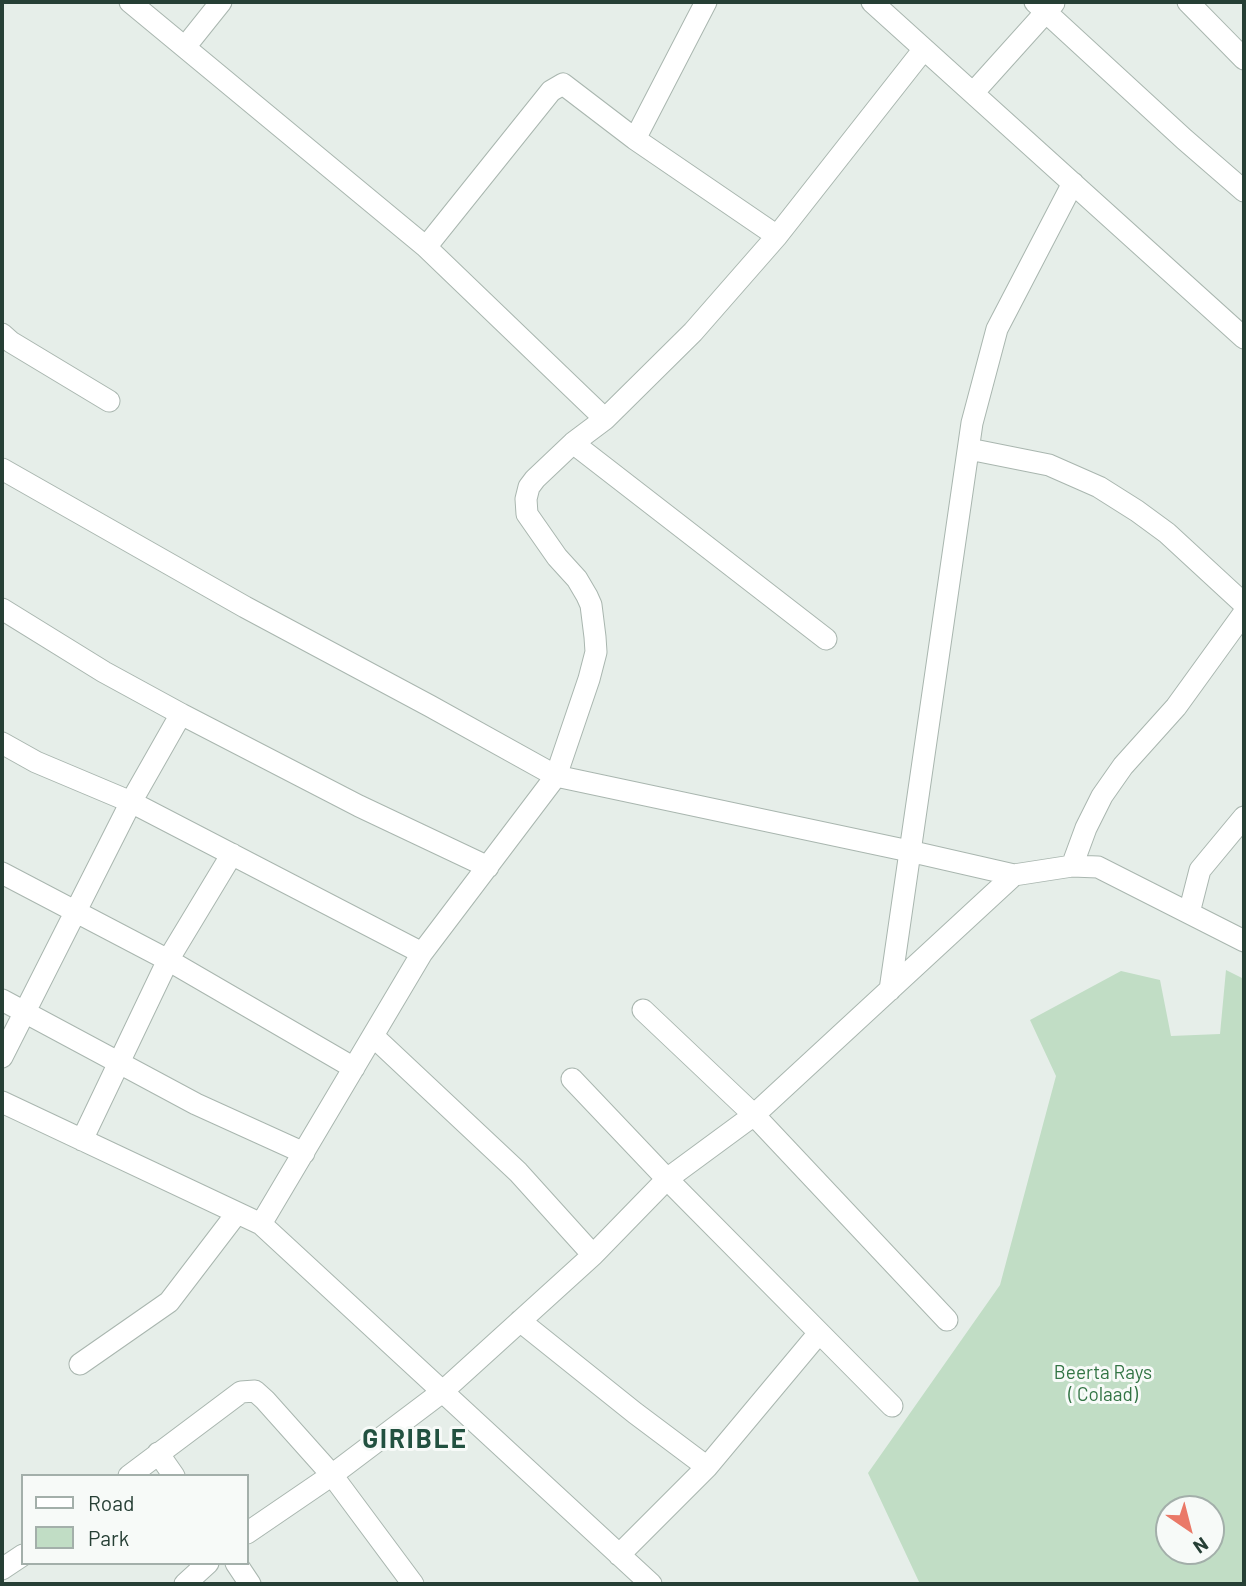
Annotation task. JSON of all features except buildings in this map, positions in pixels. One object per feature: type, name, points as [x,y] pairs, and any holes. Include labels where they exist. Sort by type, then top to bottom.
[{"type":"street","points":[[130,2],[426,247],[605,419]]},
{"type":"street","points":[[185,47],[221,2]]},
{"type":"street","points":[[635,139],[706,2]]},
{"type":"street","points":[[872,2],[1244,338]]},
{"type":"street","points":[[1188,2],[1244,59]]},
{"type":"street","points":[[973,93],[1046,5],[1184,139],[1244,191]]},
{"type":"street","points":[[261,1224],[422,953],[556,776],[589,679],[596,652],[595,636],[591,605],[587,596],[527,514],[526,499],[529,487],[573,443],[605,419],[693,332],[777,236],[924,49]]},
{"type":"street","points":[[426,247],[551,91],[563,84],[635,139],[777,236]]},
{"type":"street","points":[[890,990],[978,399],[997,329],[1073,183]]},
{"type":"street","points":[[2,334],[108,401]]},
{"type":"street","points":[[573,443],[826,639]]},
{"type":"street","points":[[969,449],[1049,464],[1099,487],[1167,533],[1244,604]]},
{"type":"street","points":[[2,469],[245,607],[556,776],[909,850],[1014,875],[1072,866],[1098,867],[1244,941]]},
{"type":"street","points":[[2,609],[104,672],[181,714],[359,806],[488,867]]},
{"type":"street","points":[[1072,866],[1086,828],[1102,796],[1123,766],[1176,708],[1244,613]]},
{"type":"street","points":[[2,1057],[74,911],[181,714]]},
{"type":"street","points":[[2,743],[36,762],[131,802],[422,953]]},
{"type":"street","points":[[1189,913],[1200,870],[1244,817]]},
{"type":"street","points":[[82,1140],[168,960],[232,854]]},
{"type":"street","points":[[2,873],[168,960],[354,1068]]},
{"type":"street","points":[[248,1532],[332,1475],[442,1392],[593,1255],[667,1179],[754,1115],[1014,875]]},
{"type":"street","points":[[2,1000],[196,1104],[304,1153]]},
{"type":"street","points":[[643,1010],[754,1115],[947,1320]]},
{"type":"street","points":[[373,1036],[518,1172],[593,1255]]},
{"type":"street","points":[[572,1079],[892,1406]]},
{"type":"street","points":[[7,1111],[82,1140],[261,1224],[651,1584]]},
{"type":"street","points":[[80,1364],[169,1302],[237,1213]]},
{"type":"street","points":[[520,1321],[707,1467]]},
{"type":"street","points":[[619,1555],[707,1467],[819,1333]]},
{"type":"street","points":[[132,1474],[241,1392],[255,1391],[332,1475],[413,1584]]},
{"type":"street","points":[[158,1453],[173,1474]]},
{"type":"street","points":[[2,1569],[21,1557]]},
{"type":"street","points":[[185,1584],[206,1565]]},
{"type":"street","points":[[237,1565],[250,1584]]},
{"type":"green space","name":"Beerta Rays ( Colaad)","points":[[1226,970],[1244,979],[1244,1584],[920,1584],[868,1473],[1000,1285],[1056,1076],[1030,1020],[1121,971],[1160,980],[1171,1036],[1220,1034]]},
{"type":"district","name":"GIRIBLE","points":[[415,1439]]}]
